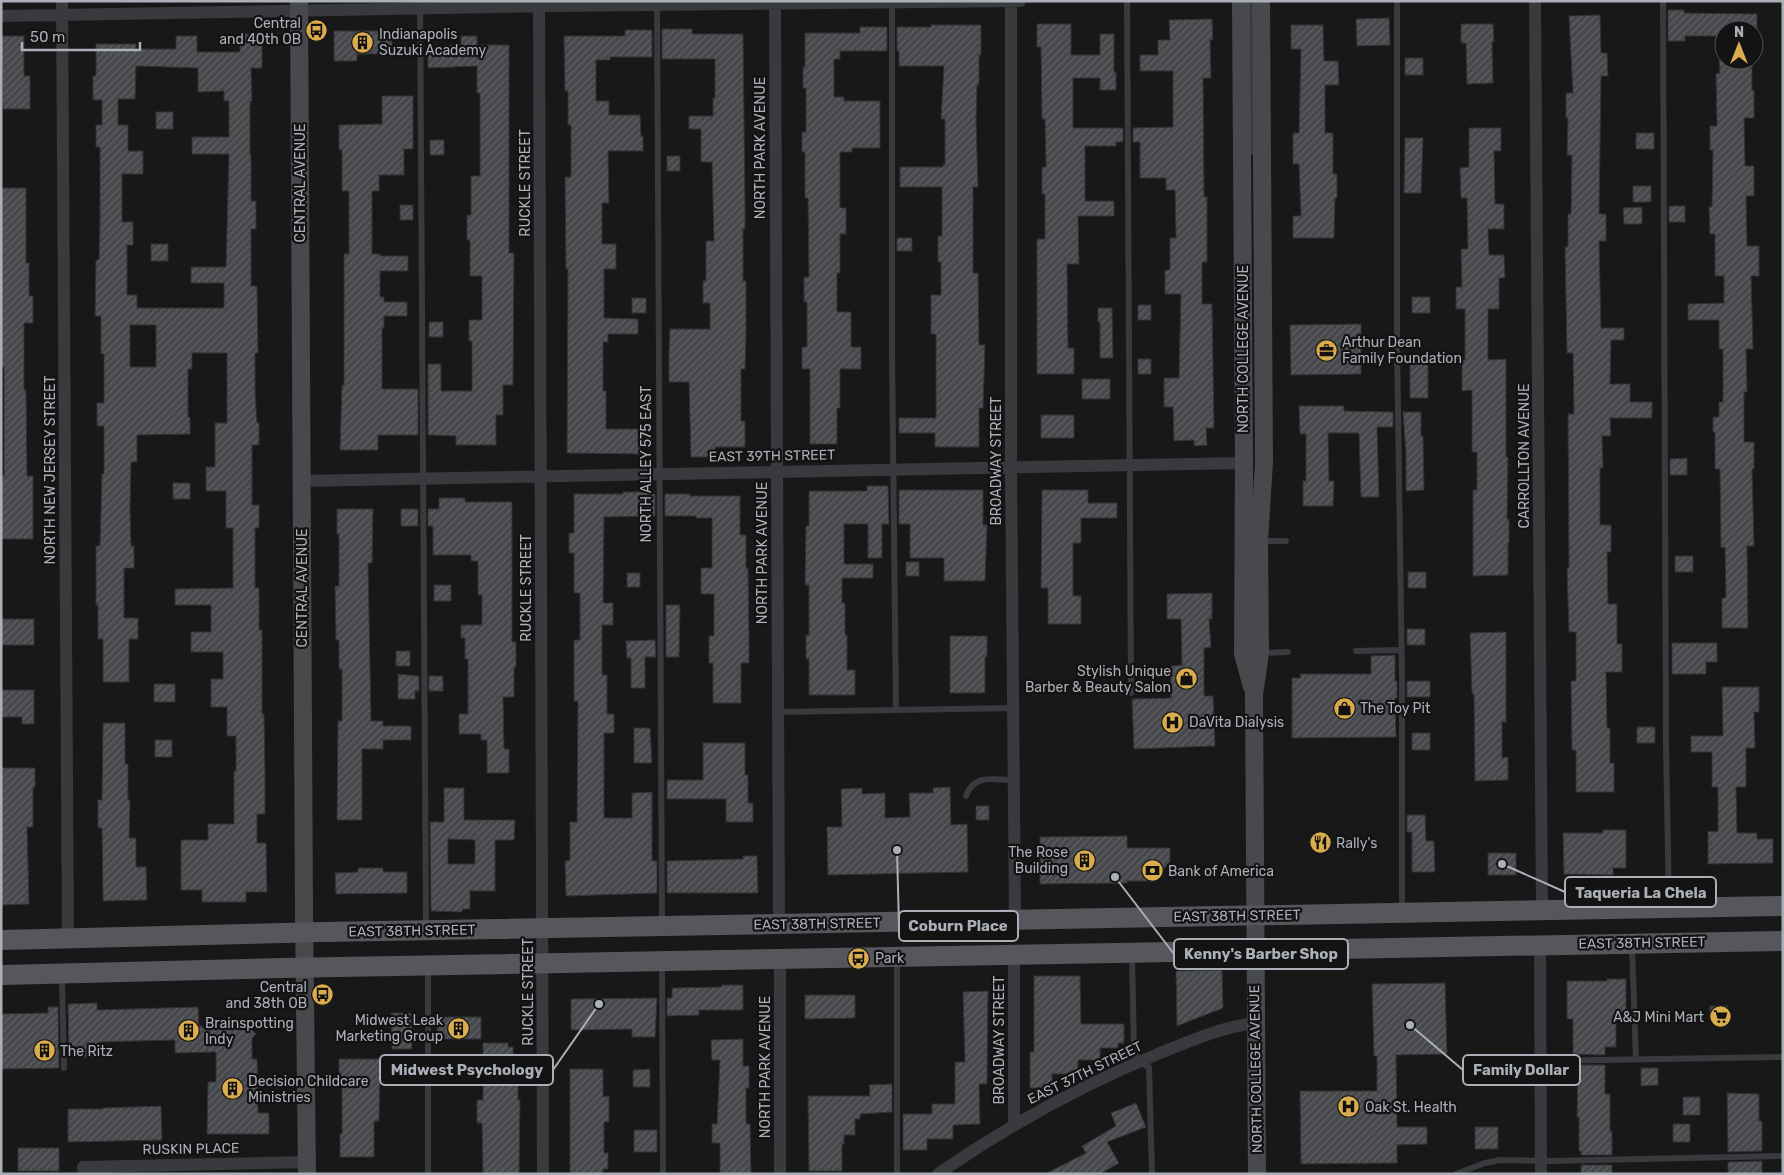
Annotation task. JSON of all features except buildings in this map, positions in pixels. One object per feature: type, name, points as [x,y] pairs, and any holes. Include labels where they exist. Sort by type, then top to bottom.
[{"type":"main road","name":"NORTH COLLEGE AVENUE","points":[[1241,1],[1244,463],[1243,654],[1254,695]]},
{"type":"main road","name":"NORTH COLLEGE AVENUE","points":[[1257,1174],[1254,950],[1254,695],[1259,541],[1264,462],[1260,1]]},
{"type":"main road","name":"CENTRAL AVENUE","points":[[299,6],[307,1168]]},
{"type":"main road","name":"EAST 38TH STREET","points":[[1,940],[1783,906]]},
{"type":"main road","name":"EAST 38TH STREET","points":[[1,975],[1783,941]]},
{"type":"street","name":"NORTH NEW JERSEY STREET","points":[[62,1],[68,939]]},
{"type":"street","name":"BROADWAY STREET","points":[[1011,1],[1011,467],[1015,920]]},
{"type":"street","points":[[1,16],[299,6],[1020,1]]},
{"type":"street","name":"CARROLLTON AVENUE","points":[[1536,1],[1542,910]]},
{"type":"street","name":"NORTH PARK AVENUE","points":[[774,3],[779,925]]},
{"type":"street","name":"RUCKLE STREET","points":[[539,4],[543,1174]]},
{"type":"street","name":"EAST 39TH STREET","points":[[302,481],[1244,463]]},
{"type":"street","points":[[1540,945],[1541,1174]]},
{"type":"street","name":"BROADWAY STREET","points":[[1014,955],[1014,1125]]},
{"type":"street","name":"NORTH PARK AVENUE","points":[[780,959],[780,1174]]},
{"type":"street","name":"EAST 37TH STREET","points":[[938,1174],[1014,1125],[1081,1089],[1138,1062],[1202,1036],[1231,1026],[1255,1023]]},
{"type":"street","name":"RUSKIN PLACE","points":[[84,1174],[84,1167],[307,1168]]},
{"type":"lane","points":[[1127,1],[1131,693]]},
{"type":"lane","points":[[1251,1],[1251,164]]},
{"type":"lane","points":[[1397,1],[1397,344],[1402,913]]},
{"type":"lane","points":[[1663,1],[1666,727],[1669,907]]},
{"type":"lane","points":[[892,2],[896,710]]},
{"type":"lane","name":"NORTH ALLEY 575 EAST","points":[[656,3],[662,927]]},
{"type":"lane","points":[[420,5],[426,931]]},
{"type":"lane","name":"NORTH COLLEGE AVENUE","points":[[1250,293],[1251,557]]},
{"type":"lane","points":[[1259,541],[1286,541]]},
{"type":"lane","points":[[1356,651],[1401,650]]},
{"type":"lane","points":[[1256,654],[1288,652]]},
{"type":"lane","points":[[778,712],[1014,708]]},
{"type":"lane","points":[[966,796],[972,784],[981,779],[1014,780]]},
{"type":"lane","points":[[1632,943],[1636,1059]]},
{"type":"lane","points":[[1132,952],[1134,1050],[1138,1062],[1149,1067],[1152,1174]]},
{"type":"lane","points":[[896,957],[896,1174]]},
{"type":"lane","points":[[662,962],[663,1174]]},
{"type":"lane","points":[[428,966],[428,1174]]},
{"type":"lane","points":[[62,973],[64,1068]]},
{"type":"lane","points":[[1540,1061],[1783,1057]]},
{"type":"lane","points":[[1456,1174],[1485,1163],[1500,1160],[1783,1156]]},
{"type":"place","name":"Central and 40th OB","points":[[317,31]]},
{"type":"place","name":"Indianapolis Suzuki Academy","points":[[363,42]]},
{"type":"place","name":"Arthur Dean Family Foundation","points":[[1326,350]]},
{"type":"place","name":"Stylish Unique Barber & Beauty Salon","points":[[1187,679]]},
{"type":"place","name":"The Toy Pit","points":[[1344,708]]},
{"type":"place","name":"DaVita Dialysis","points":[[1173,722]]},
{"type":"place","name":"Rally's","points":[[1320,843]]},
{"type":"place","name":"Coburn Place","points":[[897,850]]},
{"type":"place","name":"The Rose Building","points":[[1084,860]]},
{"type":"place","name":"Taqueria La Chela","points":[[1502,864]]},
{"type":"place","name":"Bank of America","points":[[1152,871]]},
{"type":"place","name":"Kenny's Barber Shop","points":[[1115,877]]},
{"type":"place","name":"Park","points":[[859,958]]},
{"type":"place","name":"Central and 38th OB","points":[[323,995]]},
{"type":"place","name":"Midwest Psychology","points":[[599,1004]]},
{"type":"place","name":"A&J Mini Mart","points":[[1720,1017]]},
{"type":"place","name":"Family Dollar","points":[[1410,1025]]},
{"type":"place","name":"Midwest Leak Marketing Group","points":[[459,1028]]},
{"type":"place","name":"Brainspotting Indy","points":[[189,1031]]},
{"type":"place","name":"The Ritz","points":[[44,1051]]},
{"type":"place","name":"Decision Childcare Ministries","points":[[232,1089]]},
{"type":"place","name":"Oak St. Health","points":[[1349,1107]]}]
